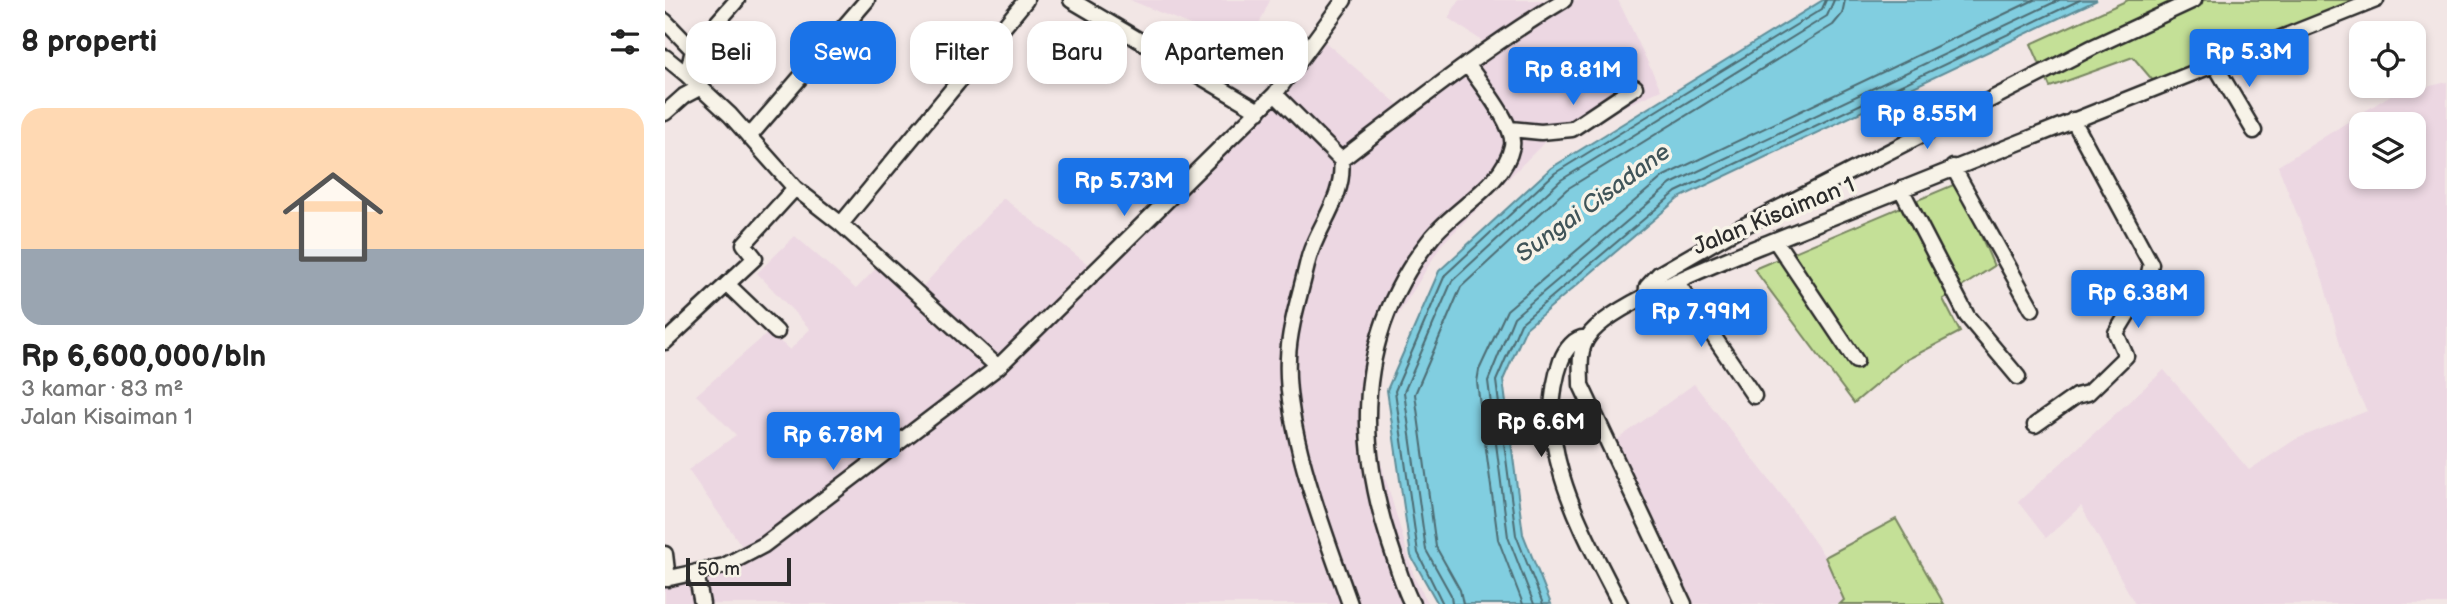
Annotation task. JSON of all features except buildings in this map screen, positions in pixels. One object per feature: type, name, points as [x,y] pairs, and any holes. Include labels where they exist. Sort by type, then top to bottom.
[{"type":"street","points":[[719,21],[737,0]]},
{"type":"street","points":[[748,137],[867,0]]},
{"type":"street","points":[[841,224],[1026,0]]},
{"type":"street","points":[[1071,0],[1259,111]]},
{"type":"street","points":[[665,554],[667,579],[724,566],[764,545],[999,367],[1259,111],[1275,94],[1345,0]]},
{"type":"street","points":[[1350,604],[1318,514],[1289,400],[1287,357],[1308,257],[1337,196],[1341,160],[1518,27],[1564,0]]},
{"type":"street","points":[[1646,298],[1647,287],[1659,274],[1732,232],[2093,47],[2194,0]]},
{"type":"street","name":"Jalan Kisaiman 1","points":[[1621,604],[1571,508],[1554,439],[1551,405],[1554,379],[1563,355],[1573,342],[1581,337],[1587,338],[1598,325],[1676,281],[1953,167],[2376,0]]},
{"type":"street","points":[[665,21],[686,43]]},
{"type":"street","points":[[665,57],[686,74]]},
{"type":"street","points":[[1412,604],[1375,498],[1369,460],[1366,408],[1379,332],[1394,295],[1433,236],[1506,166],[1513,143],[1510,129],[1467,64]]},
{"type":"street","points":[[2215,65],[2254,131]]},
{"type":"street","points":[[698,84],[795,188],[841,224],[999,367]]},
{"type":"street","points":[[665,113],[684,96],[701,87]]},
{"type":"street","points":[[1510,129],[1541,132],[1571,129],[1635,87]]},
{"type":"street","points":[[1275,94],[1341,160]]},
{"type":"street","points":[[2035,425],[2075,396],[2088,393],[2126,356],[2116,333],[2147,282],[2151,264],[2073,120]]},
{"type":"street","points":[[1953,167],[2032,309]]},
{"type":"street","points":[[665,342],[755,258],[744,244],[795,188]]},
{"type":"street","points":[[1901,189],[1967,316],[1985,341],[2018,377]]},
{"type":"street","points":[[1775,240],[1856,361]]},
{"type":"street","points":[[1676,281],[1754,396]]},
{"type":"street","points":[[727,284],[777,332]]},
{"type":"street","points":[[1587,338],[1580,354],[1581,384],[1684,604]]},
{"type":"street","points":[[696,572],[702,604]]},
{"type":"shaded area","points":[[1130,0],[1270,0],[1261,21],[1181,21]]},
{"type":"shaded area","points":[[1459,0],[1618,0],[1661,90],[1547,140],[1442,244],[1382,341],[1372,432],[1415,579],[1429,604],[665,604],[665,572],[712,568],[744,549],[688,470],[736,435],[696,395],[769,332],[790,350],[810,329],[757,273],[795,236],[856,289],[888,256],[923,286],[1003,198],[1094,269],[1258,110],[1279,84],[1308,84],[1308,48],[1318,36],[1401,107],[1485,43],[1448,18]]},
{"type":"shaded area","points":[[2447,82],[2447,604],[2135,604],[2081,506],[2046,538],[2018,502],[2164,370],[2249,470],[2296,439],[2367,411],[2347,371],[2323,280],[2278,166],[2349,121],[2349,189],[2426,189],[2426,112],[2364,112],[2386,98],[2426,98],[2426,87]]},
{"type":"shaded area","points":[[1694,384],[1783,497],[1825,557],[1844,601],[1840,604],[1690,604],[1611,444]]},
{"type":"green space","points":[[2128,0],[2375,0],[2160,89],[2133,57],[2050,87],[2031,44]]},
{"type":"green space","points":[[1958,183],[1994,266],[1943,299],[1960,332],[1904,361],[1854,403],[1754,269]]},
{"type":"green space","points":[[1896,519],[1944,604],[1840,604],[1844,600],[1825,557]]},
{"type":"water","name":"Sungai Cisadane","points":[[1823,0],[2097,0],[1679,198],[1526,328],[1503,380],[1523,534],[1551,604],[1438,604],[1411,556],[1387,390],[1439,271],[1551,168]]}]
